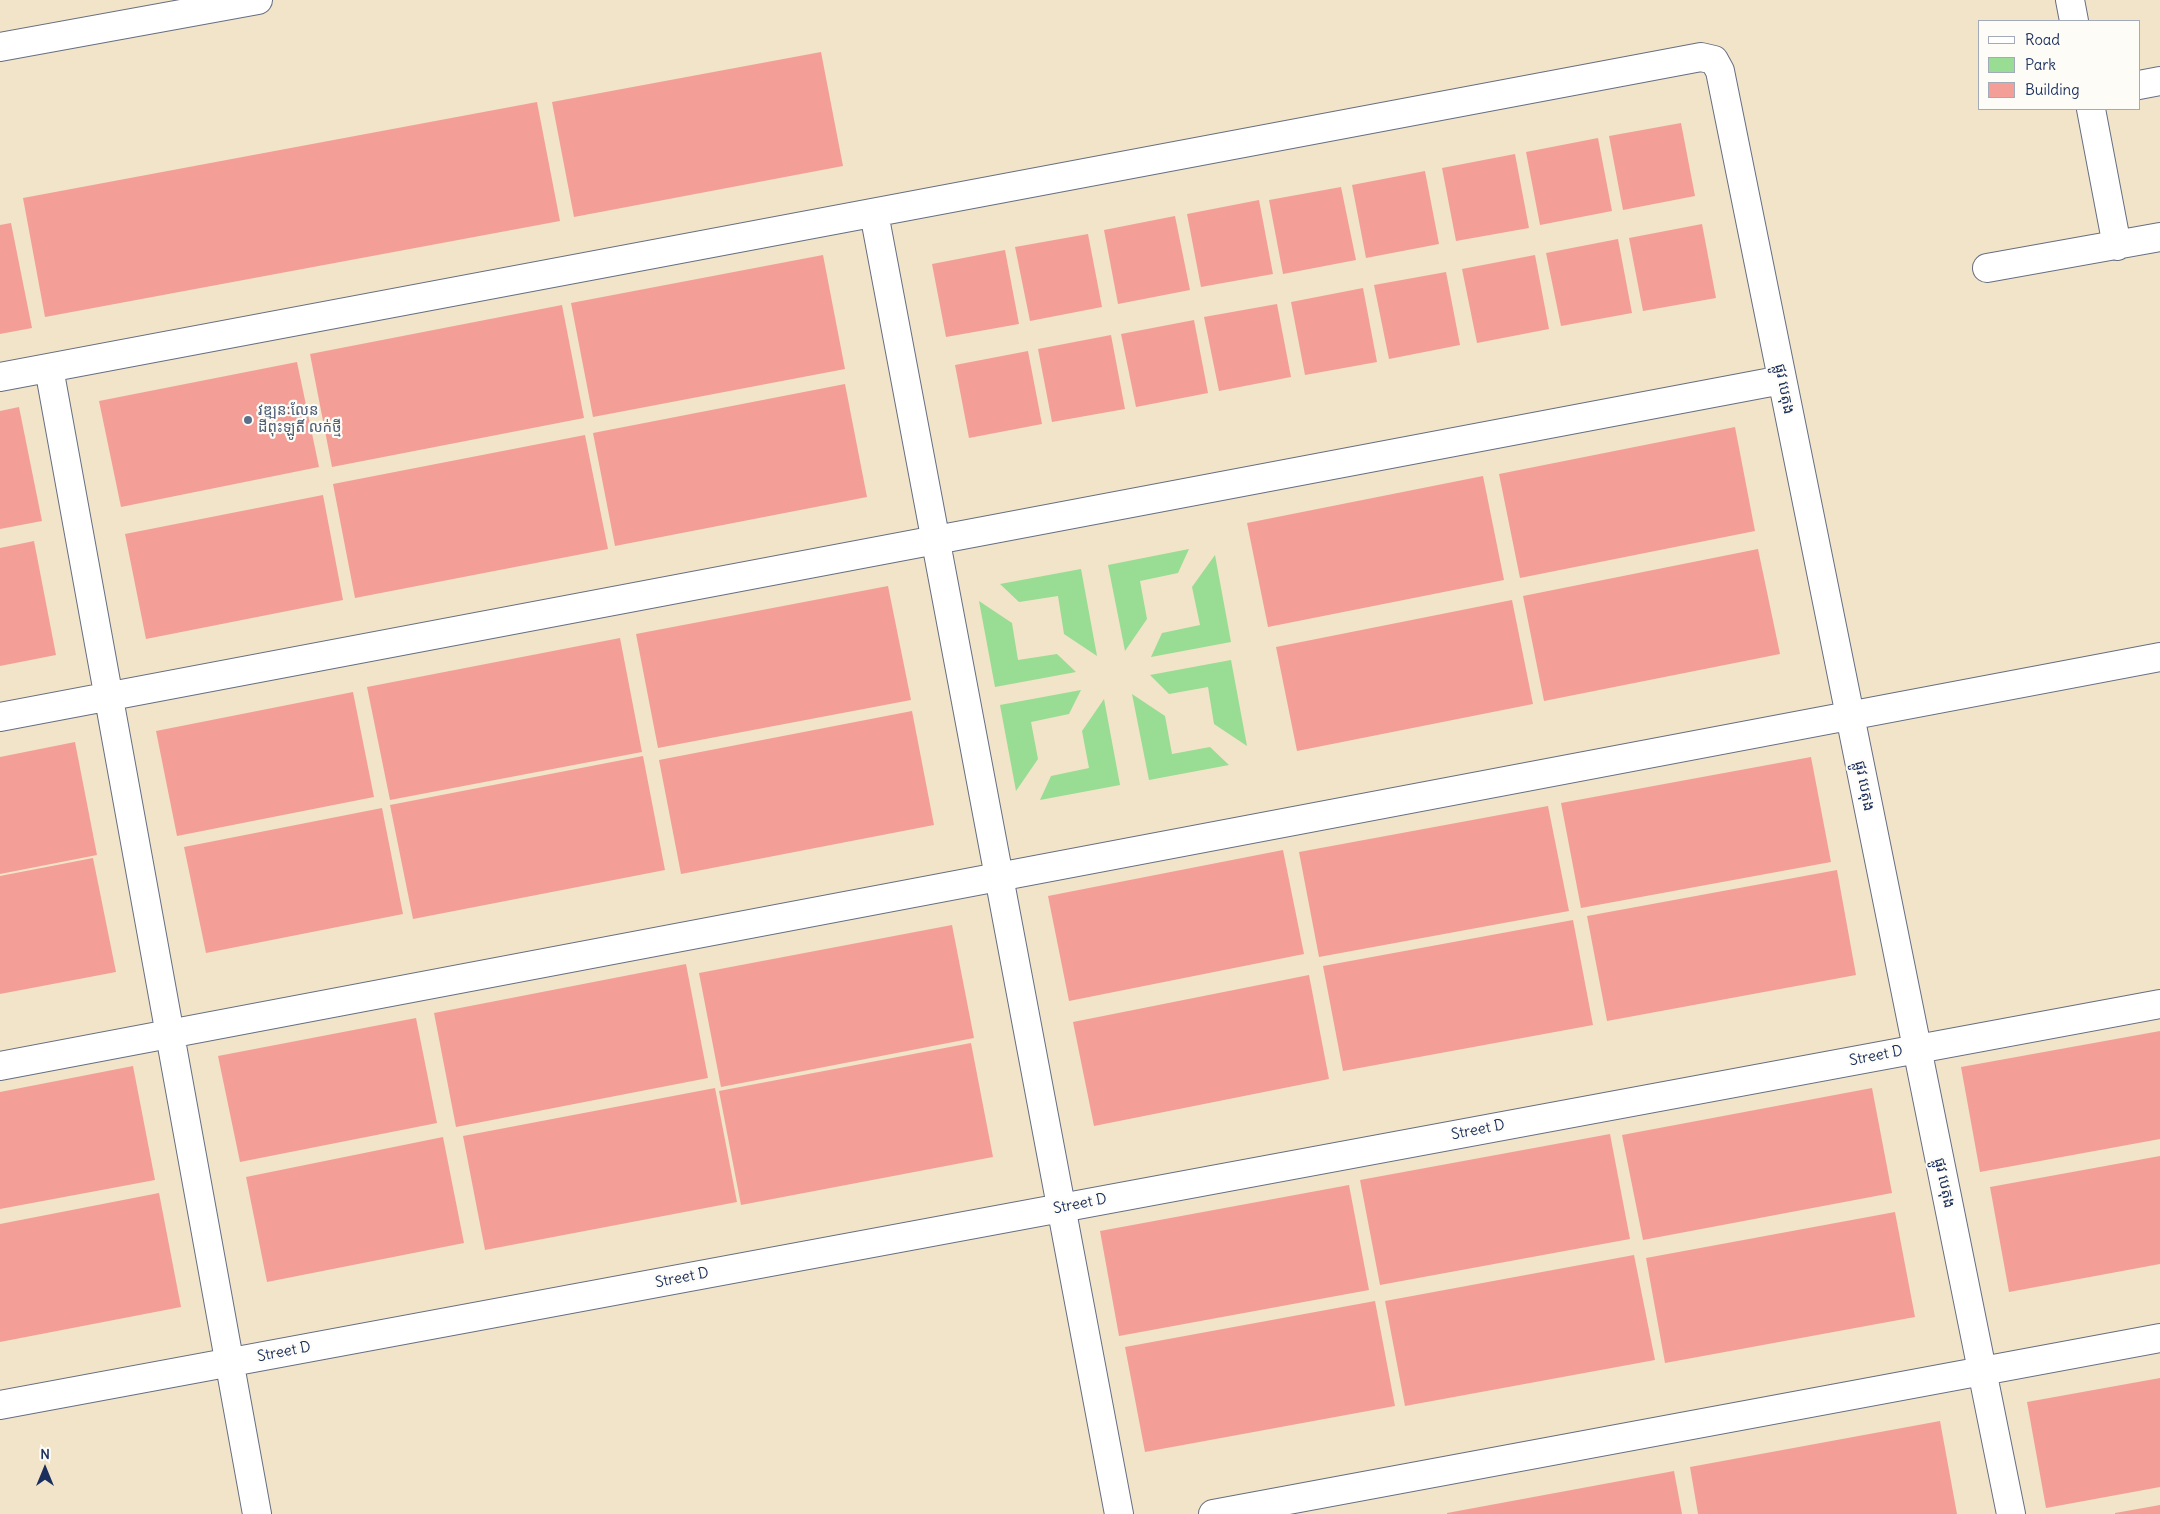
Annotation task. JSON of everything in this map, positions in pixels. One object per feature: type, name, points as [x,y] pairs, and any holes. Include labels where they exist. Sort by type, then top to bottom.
[{"type":"street","points":[[0,46],[258,0]]},
{"type":"street","points":[[2070,0],[2074,20]]},
{"type":"street","name":"ផ្លូវ បេតុង","points":[[874,213],[1701,57],[1714,60],[1720,71],[2011,1514]]},
{"type":"street","points":[[2140,85],[2160,81]]},
{"type":"street","points":[[2091,110],[2117,246]]},
{"type":"street","points":[[0,377],[874,213],[1119,1514]]},
{"type":"street","points":[[1987,268],[2160,237]]},
{"type":"street","points":[[49,368],[256,1514]]},
{"type":"street","points":[[0,717],[1782,380]]},
{"type":"street","points":[[0,1066],[2160,656]]},
{"type":"street","name":"Street D","points":[[0,1405],[2160,1004]]},
{"type":"street","points":[[1213,1514],[2160,1338]]},
{"type":"green space","points":[[1189,549],[1178,573],[1140,581],[1147,619],[1125,651],[1108,565]]},
{"type":"green space","points":[[1215,555],[1231,642],[1151,657],[1162,633],[1200,625],[1192,587]]},
{"type":"green space","points":[[1081,569],[1097,656],[1064,634],[1058,596],[1019,602],[1000,584]]},
{"type":"green space","points":[[979,601],[1012,623],[1018,660],[1057,654],[1076,672],[995,687]]},
{"type":"green space","points":[[1231,660],[1247,746],[1214,724],[1208,687],[1169,694],[1150,675]]},
{"type":"green space","points":[[1081,690],[1069,714],[1031,722],[1038,759],[1016,791],[1000,705]]},
{"type":"green space","points":[[1132,694],[1165,716],[1172,754],[1210,747],[1229,765],[1149,780]]},
{"type":"green space","points":[[1104,699],[1120,785],[1040,800],[1051,776],[1089,768],[1082,731]]},
{"type":"building","points":[[821,52],[843,166],[574,217],[552,102]]},
{"type":"building","points":[[537,102],[560,221],[45,317],[23,198]]},
{"type":"building","points":[[1681,123],[1695,196],[1623,210],[1609,136]]},
{"type":"building","points":[[1598,138],[1612,211],[1540,225],[1526,152]]},
{"type":"building","points":[[1515,154],[1529,228],[1456,241],[1442,168]]},
{"type":"building","points":[[1425,171],[1439,244],[1366,258],[1352,185]]},
{"type":"building","points":[[1341,187],[1356,260],[1283,274],[1269,200]]},
{"type":"building","points":[[1259,200],[1273,274],[1201,287],[1187,214]]},
{"type":"building","points":[[1175,216],[1190,290],[1118,304],[1104,230]]},
{"type":"building","points":[[11,223],[32,328],[0,334],[0,225]]},
{"type":"building","points":[[1702,224],[1716,298],[1643,311],[1629,238]]},
{"type":"building","points":[[1088,234],[1102,307],[1030,321],[1015,247]]},
{"type":"building","points":[[1618,239],[1632,313],[1561,326],[1546,253]]},
{"type":"building","points":[[1005,250],[1019,324],[946,337],[932,264]]},
{"type":"building","points":[[823,255],[845,369],[593,417],[571,303]]},
{"type":"building","points":[[1535,255],[1549,329],[1477,343],[1462,269]]},
{"type":"building","points":[[1446,272],[1460,345],[1389,359],[1374,285]]},
{"type":"building","points":[[1363,288],[1377,362],[1305,375],[1291,302]]},
{"type":"building","points":[[1277,304],[1291,377],[1219,391],[1204,317]]},
{"type":"building","points":[[562,305],[584,418],[332,467],[310,354]]},
{"type":"building","points":[[1194,320],[1208,393],[1136,407],[1121,334]]},
{"type":"building","points":[[1111,335],[1125,409],[1052,422],[1038,349]]},
{"type":"building","points":[[1028,351],[1042,424],[969,438],[955,365]]},
{"type":"building","points":[[297,362],[319,467],[121,507],[99,401]]},
{"type":"building","points":[[845,384],[867,497],[615,546],[593,433]]},
{"type":"building","points":[[19,407],[42,521],[0,529],[0,411]]},
{"type":"building","points":[[1735,427],[1755,531],[1520,578],[1499,474]]},
{"type":"building","points":[[585,435],[608,549],[355,598],[333,484]]},
{"type":"building","points":[[1483,476],[1504,580],[1268,627],[1247,523]]},
{"type":"building","points":[[323,495],[343,600],[146,639],[125,534]]},
{"type":"building","points":[[34,541],[56,655],[0,666],[0,548]]},
{"type":"building","points":[[1758,549],[1780,654],[1544,701],[1523,596]]},
{"type":"building","points":[[888,586],[911,700],[658,748],[636,634]]},
{"type":"building","points":[[1512,600],[1533,704],[1297,751],[1276,647]]},
{"type":"building","points":[[620,638],[642,752],[390,800],[367,687]]},
{"type":"building","points":[[353,692],[374,797],[177,836],[156,731]]},
{"type":"building","points":[[912,711],[934,825],[681,874],[659,760]]},
{"type":"building","points":[[75,742],[97,855],[0,874],[0,757]]},
{"type":"building","points":[[643,756],[665,870],[413,919],[390,805]]},
{"type":"building","points":[[1811,757],[1831,862],[1581,908],[1561,803]]},
{"type":"building","points":[[1548,806],[1569,911],[1319,957],[1299,852]]},
{"type":"building","points":[[382,808],[403,914],[206,953],[184,847]]},
{"type":"building","points":[[1283,850],[1304,954],[1069,1001],[1048,896]]},
{"type":"building","points":[[93,858],[116,972],[0,994],[0,876]]},
{"type":"building","points":[[1837,870],[1856,975],[1607,1021],[1587,916]]},
{"type":"building","points":[[1573,920],[1593,1025],[1343,1071],[1323,966]]},
{"type":"building","points":[[952,925],[974,1038],[721,1087],[699,973]]},
{"type":"building","points":[[686,964],[708,1078],[456,1127],[434,1013]]},
{"type":"building","points":[[1309,975],[1329,1079],[1094,1126],[1073,1022]]},
{"type":"building","points":[[416,1018],[437,1123],[240,1162],[218,1056]]},
{"type":"building","points":[[2160,1031],[2160,1139],[1980,1172],[1961,1067]]},
{"type":"building","points":[[971,1043],[993,1157],[741,1205],[719,1091]]},
{"type":"building","points":[[133,1066],[155,1180],[0,1209],[0,1092]]},
{"type":"building","points":[[715,1088],[737,1202],[485,1250],[463,1136]]},
{"type":"building","points":[[1872,1088],[1892,1193],[1643,1240],[1622,1135]]},
{"type":"building","points":[[1610,1134],[1630,1239],[1380,1285],[1360,1180]]},
{"type":"building","points":[[443,1137],[464,1243],[267,1282],[246,1177]]},
{"type":"building","points":[[2160,1156],[2160,1264],[2009,1292],[1990,1187]]},
{"type":"building","points":[[1349,1185],[1369,1290],[1119,1336],[1100,1231]]},
{"type":"building","points":[[159,1193],[181,1307],[0,1342],[0,1224]]},
{"type":"building","points":[[1895,1212],[1915,1317],[1665,1363],[1646,1258]]},
{"type":"building","points":[[1634,1255],[1655,1360],[1405,1406],[1385,1301]]},
{"type":"building","points":[[1375,1301],[1395,1406],[1145,1452],[1125,1347]]},
{"type":"building","points":[[2160,1378],[2160,1487],[2046,1508],[2027,1402]]},
{"type":"building","points":[[1940,1421],[1957,1514],[1698,1514],[1690,1467]]},
{"type":"building","points":[[1674,1471],[1682,1514],[1447,1514],[1447,1513]]},
{"type":"building","points":[[2160,1505],[2160,1514],[2115,1514],[2115,1513]]},
{"type":"place","name":"វឌ្ឍនៈលែន ដីពុះឡូតិ៍ លក់ថ្មី","points":[[248,420]]}]
